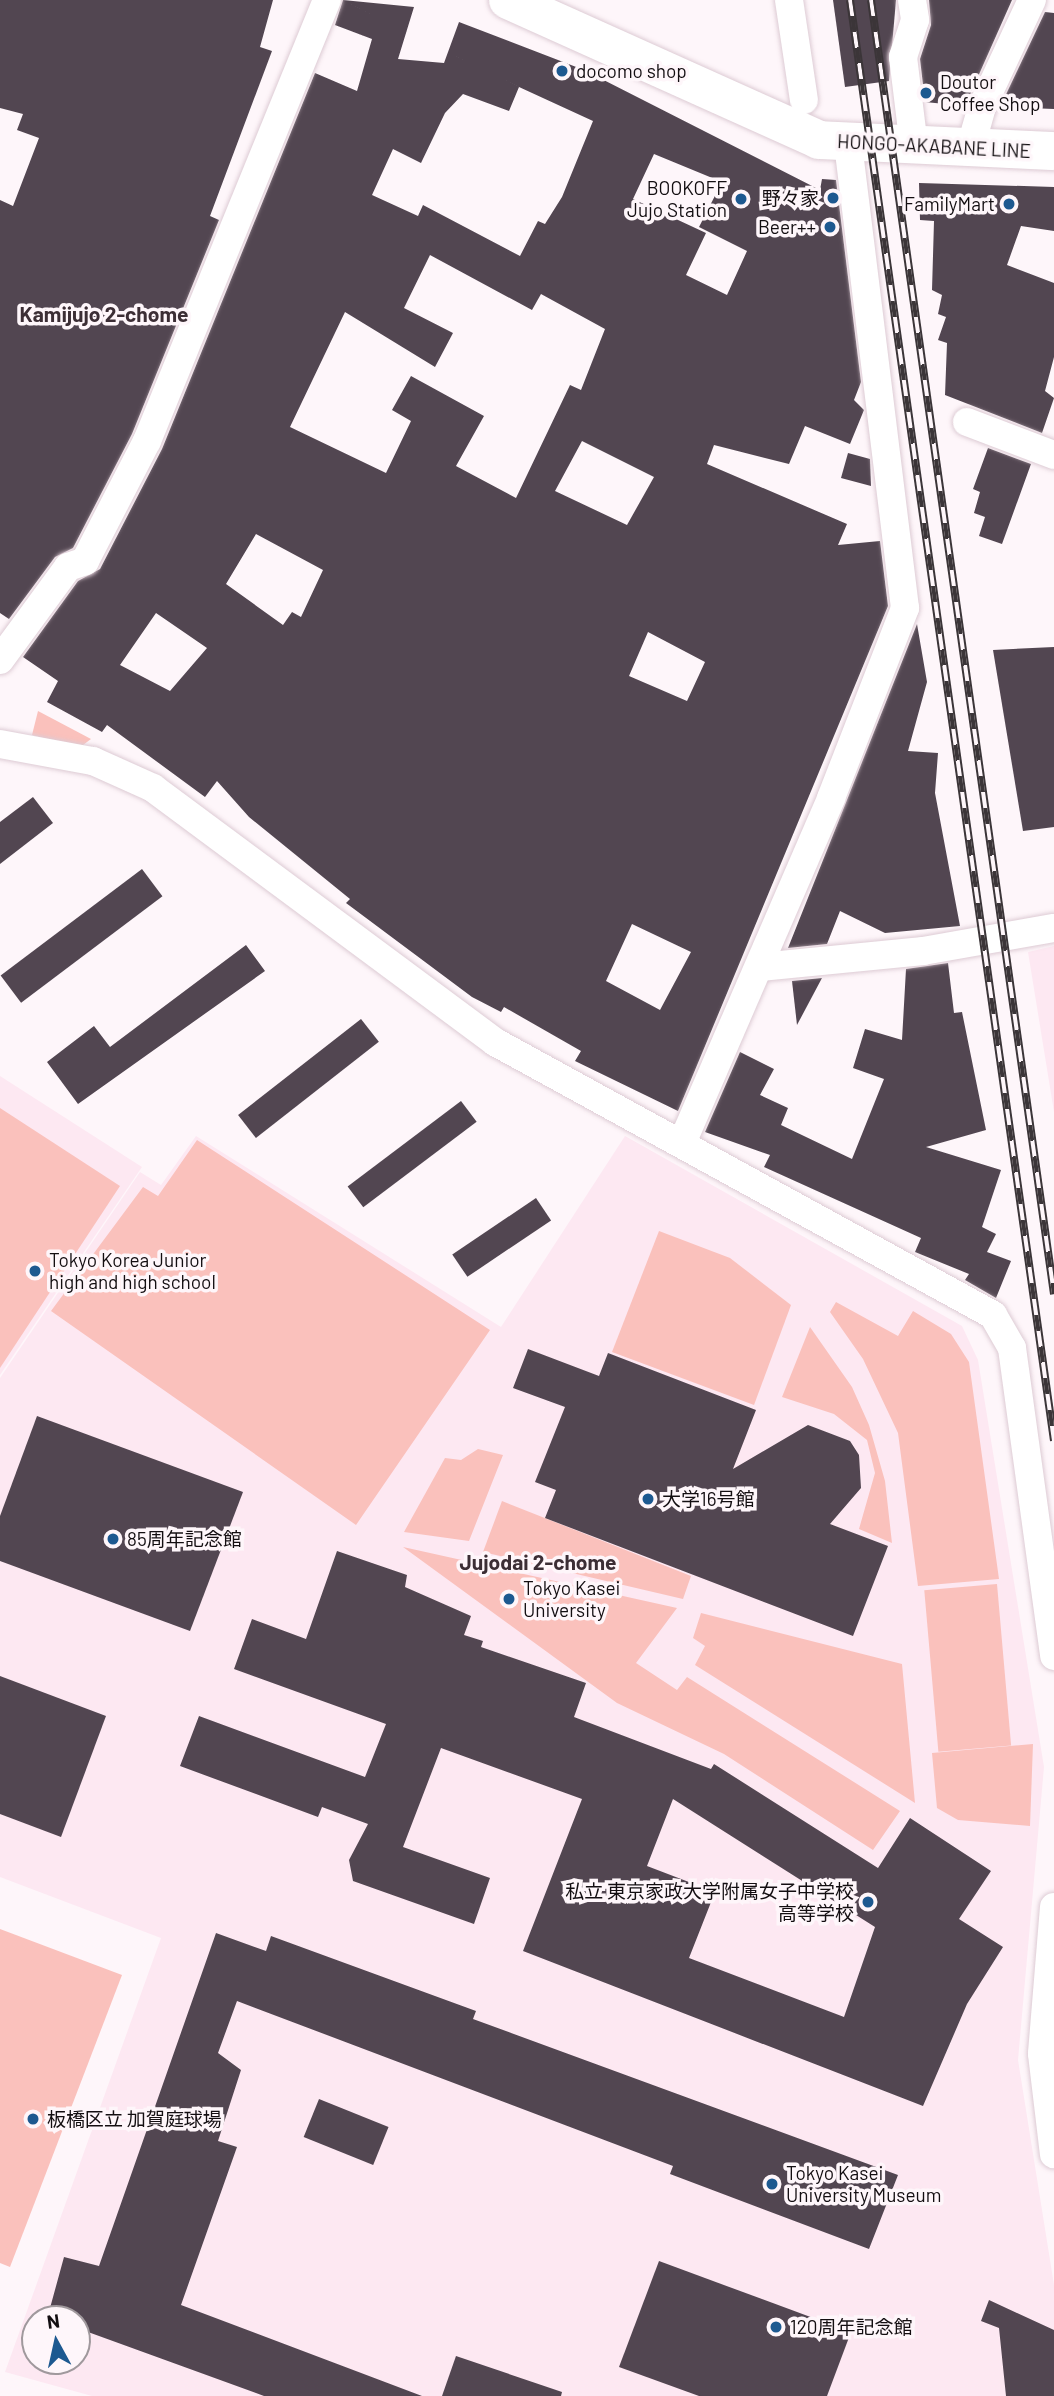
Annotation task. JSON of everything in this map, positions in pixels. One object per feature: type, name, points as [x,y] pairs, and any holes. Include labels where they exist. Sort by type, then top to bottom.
[{"type":"main road","name":"HONGO-AKABANE LINE","points":[[508,0],[802,135],[848,143],[1054,151]]},
{"type":"street","points":[[0,660],[68,567],[85,561],[147,441],[327,0]]},
{"type":"street","points":[[789,0],[804,100]]},
{"type":"street","points":[[912,0],[915,20],[903,57],[914,147]]},
{"type":"street","points":[[970,149],[982,107],[1032,0]]},
{"type":"street","points":[[682,1143],[760,967],[905,608],[848,143]]},
{"type":"street","points":[[967,422],[1054,455]]},
{"type":"street","points":[[0,744],[93,761],[153,788],[495,1042],[993,1315],[1012,1348],[1054,1656]]},
{"type":"street","points":[[760,967],[923,951],[1054,928]]},
{"type":"street","points":[[1054,1907],[1042,2054],[1054,2154]]},
{"type":"shaded area","points":[[38,711],[91,739],[79,748],[32,735]]},
{"type":"shaded area","points":[[1054,946],[1054,1112],[1028,952]]},
{"type":"shaded area","name":"Tokyo Korea Junior high and high school","points":[[0,1076],[142,1167],[0,1375]]},
{"type":"shaded area","name":"Tokyo Korea Junior high and high school","points":[[0,1108],[120,1186],[0,1368]]},
{"type":"shaded area","name":"Tokyo Kasei University","points":[[196,1136],[501,1327],[625,1136],[962,1326],[978,1360],[1044,1767],[1018,2060],[1054,2285],[1054,2396],[92,2396],[5,2372],[21,2327],[21,2375],[91,2375],[91,2305],[29,2305],[161,1938],[0,1877],[0,1378],[140,1172],[161,1185]]},
{"type":"shaded area","points":[[197,1140],[490,1330],[356,1525],[51,1311],[143,1187],[158,1196]]},
{"type":"shaded area","points":[[659,1231],[730,1258],[791,1305],[754,1405],[612,1352]]},
{"type":"shaded area","points":[[836,1302],[898,1336],[913,1311],[951,1334],[969,1362],[999,1579],[918,1586],[898,1433],[863,1359],[830,1312]]},
{"type":"shaded area","points":[[810,1327],[852,1387],[869,1425],[885,1481],[892,1543],[859,1529],[875,1473],[867,1440],[834,1414],[782,1397]]},
{"type":"shaded area","points":[[478,1449],[503,1455],[469,1541],[404,1532],[445,1458],[461,1460]]},
{"type":"shaded area","points":[[502,1501],[691,1576],[683,1599],[483,1552]]},
{"type":"shaded area","points":[[403,1547],[677,1608],[636,1663],[677,1690],[687,1677],[900,1811],[873,1850],[724,1754],[617,1703]]},
{"type":"shaded area","points":[[997,1584],[1011,1745],[938,1752],[924,1590]]},
{"type":"shaded area","points":[[701,1613],[902,1664],[915,1803],[695,1665],[705,1646],[693,1638]]},
{"type":"shaded area","points":[[1033,1744],[1030,1826],[958,1820],[937,1808],[932,1753]]},
{"type":"shaded area","name":"板橋区立 加賀庭球場","points":[[0,1929],[122,1975],[10,2267],[0,2263]]},
{"type":"building","points":[[0,0],[273,0],[260,47],[272,51],[210,216],[219,220],[132,434],[73,548],[55,557],[9,619],[0,613],[0,200],[13,206],[39,138],[17,130],[23,114],[0,108]]},
{"type":"building","points":[[343,0],[414,7],[398,59],[444,63],[459,22],[584,70],[820,190],[822,179],[836,180],[861,382],[854,400],[864,410],[850,444],[805,426],[789,464],[714,445],[707,464],[847,524],[838,545],[880,541],[888,606],[678,1111],[575,1061],[581,1051],[504,1007],[501,1012],[472,997],[346,903],[350,899],[249,817],[217,781],[205,797],[107,725],[102,732],[47,702],[58,681],[23,657],[78,581],[100,569],[162,449],[315,73],[357,91],[372,39],[335,25]],"holes":[[[519,87],[593,121],[562,197],[545,224],[538,221],[520,256],[423,205],[418,216],[372,195],[393,149],[421,163],[445,113],[463,94],[509,111]],[[654,154],[722,182],[699,227],[747,251],[727,295],[686,275],[706,233],[633,199]],[[430,255],[532,310],[541,294],[605,329],[581,390],[570,385],[516,498],[456,466],[484,416],[411,376],[392,410],[411,421],[386,473],[290,427],[345,312],[435,367],[453,333],[404,308]],[[582,441],[654,477],[627,525],[555,491]],[[256,534],[323,570],[301,617],[292,612],[283,625],[226,584]],[[156,613],[207,648],[170,691],[120,665]],[[648,632],[705,662],[687,701],[629,676]],[[632,924],[691,952],[660,1010],[606,981]]]},
{"type":"building","points":[[833,0],[896,0],[889,81],[845,87]]},
{"type":"building","points":[[929,0],[1012,0],[965,106],[925,102],[920,59],[931,25]]},
{"type":"building","points":[[1045,12],[1054,13],[1054,109],[1000,107]]},
{"type":"building","points":[[919,183],[1054,187],[1054,231],[1021,226],[1007,265],[1054,283],[1054,357],[1045,391],[1054,398],[1042,433],[945,395],[947,343],[938,340],[946,317],[938,314],[942,295],[932,290],[934,221],[920,220]]},
{"type":"building","points":[[988,448],[1031,464],[1002,544],[979,536],[985,517],[974,513],[980,492],[973,489]]},
{"type":"building","points":[[848,453],[870,459],[871,486],[841,478]]},
{"type":"building","points":[[917,624],[927,682],[908,751],[938,753],[935,793],[960,926],[885,933],[840,911],[827,944],[788,948]]},
{"type":"building","points":[[1054,647],[1054,827],[1023,831],[993,650]]},
{"type":"building","points":[[33,797],[53,823],[0,864],[0,822]]},
{"type":"building","points":[[142,869],[162,896],[21,1003],[1,976]]},
{"type":"building","points":[[246,945],[265,971],[78,1104],[47,1062],[94,1026],[110,1047]]},
{"type":"building","points":[[948,963],[954,1013],[962,1012],[986,1130],[926,1147],[1001,1170],[982,1227],[996,1234],[987,1252],[1011,1261],[996,1298],[965,1280],[969,1274],[915,1252],[921,1238],[764,1167],[770,1155],[705,1132],[740,1052],[774,1069],[760,1095],[788,1108],[781,1125],[852,1159],[884,1079],[853,1068],[865,1029],[902,1040],[906,969]]},
{"type":"building","points":[[822,978],[797,1025],[792,981]]},
{"type":"building","points":[[361,1019],[379,1042],[256,1138],[238,1115]]},
{"type":"building","points":[[461,1101],[477,1122],[363,1207],[348,1186]]},
{"type":"building","points":[[536,1198],[551,1220],[467,1277],[452,1254]]},
{"type":"building","name":"大学16号館","points":[[528,1349],[599,1376],[608,1353],[756,1410],[733,1469],[808,1425],[850,1441],[859,1455],[861,1488],[830,1524],[888,1546],[853,1636],[545,1518],[556,1490],[535,1482],[565,1407],[513,1388]]},
{"type":"building","name":"85周年記念館","points":[[37,1416],[243,1492],[190,1631],[0,1561],[0,1516]]},
{"type":"building","points":[[337,1551],[407,1575],[405,1587],[471,1616],[464,1635],[483,1641],[481,1647],[586,1683],[574,1717],[711,1769],[714,1764],[878,1868],[910,1818],[991,1871],[959,1919],[1003,1947],[967,2004],[923,2106],[523,1951],[582,1799],[441,1748],[403,1847],[490,1878],[474,1924],[353,1881],[349,1860],[368,1824],[322,1807],[318,1817],[180,1766],[199,1716],[365,1777],[386,1724],[234,1669],[252,1619],[306,1639]],"holes":[[[673,1799],[875,1927],[844,2017],[689,1958],[715,1892],[647,1866]]]},
{"type":"building","points":[[0,1676],[106,1716],[61,1837],[0,1814]]},
{"type":"building","points":[[216,1933],[266,1951],[271,1936],[476,2011],[473,2019],[898,2175],[869,2249],[670,2174],[673,2166],[237,2001],[218,2053],[241,2070],[218,2141],[237,2147],[181,2305],[422,2396],[264,2396],[91,2333],[91,2305],[51,2305],[64,2257],[99,2266]]},
{"type":"building","points":[[319,2099],[389,2127],[373,2165],[304,2137]]},
{"type":"building","name":"120周年記念館","points":[[659,2261],[851,2332],[827,2396],[699,2396],[619,2367]]},
{"type":"building","points":[[989,2300],[1054,2330],[1054,2396],[1006,2396],[999,2328],[981,2321]]},
{"type":"building","points":[[456,2356],[562,2392],[561,2396],[442,2396]]},
{"type":"railway","points":[[850,0],[1054,1441]]},
{"type":"railway","points":[[871,0],[1054,1294]]},
{"type":"place","name":"docomo shop","points":[[562,71]]},
{"type":"place","name":"Doutor Coffee Shop","points":[[926,93]]},
{"type":"place","name":"野々家","points":[[833,198]]},
{"type":"place","name":"BOOKOFF Jujo Station","points":[[741,199]]},
{"type":"place","name":"FamilyMart","points":[[1009,204]]},
{"type":"place","name":"Beer++","points":[[830,227]]},
{"type":"place","name":"Tokyo Korea Junior high and high school","points":[[35,1271]]},
{"type":"place","name":"大学16号館","points":[[648,1499]]},
{"type":"place","name":"85周年記念館","points":[[113,1539]]},
{"type":"place","name":"Tokyo Kasei University","points":[[509,1599]]},
{"type":"place","name":"私立 東京家政大学附属女子中学校 高等学校","points":[[868,1902]]},
{"type":"place","name":"板橋区立 加賀庭球場","points":[[33,2119]]},
{"type":"place","name":"Tokyo Kasei University Museum","points":[[772,2184]]},
{"type":"place","name":"120周年記念館","points":[[776,2327]]},
{"type":"district","name":"Kamijujo 2-chome","points":[[104,314]]},
{"type":"district","name":"Jujodai 2-chome","points":[[538,1562]]}]
